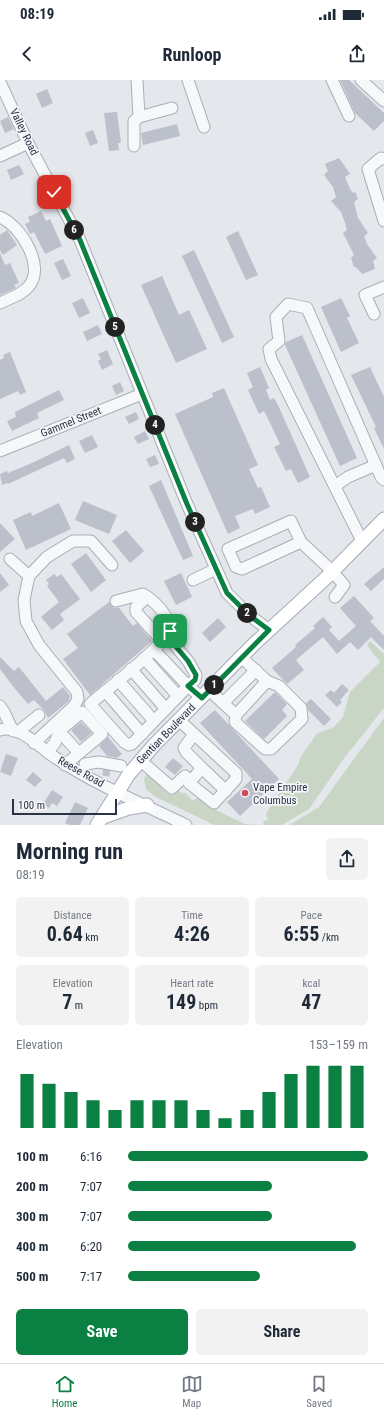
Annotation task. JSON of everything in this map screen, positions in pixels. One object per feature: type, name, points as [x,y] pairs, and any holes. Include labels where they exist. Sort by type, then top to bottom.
[{"type":"main road","name":"Gentian Boulevard","points":[[99,822],[117,791],[111,769],[140,760],[269,630],[332,571],[384,519]]},
{"type":"main road","points":[[99,822],[129,808],[147,805]]},
{"type":"street","points":[[137,80],[139,116]]},
{"type":"street","points":[[188,80],[204,127]]},
{"type":"street","points":[[332,80],[349,116]]},
{"type":"street","points":[[361,80],[384,101]]},
{"type":"street","name":"Valley Road","points":[[0,82],[28,143],[80,240],[142,394],[227,593],[249,615],[269,630]]},
{"type":"street","points":[[134,146],[134,121],[139,116],[172,108]]},
{"type":"street","points":[[0,156],[28,143]]},
{"type":"street","points":[[384,159],[381,158],[368,169],[384,221]]},
{"type":"street","points":[[0,216],[21,234],[32,253],[35,274],[30,286],[19,294],[0,303]]},
{"type":"street","points":[[374,314],[365,295],[384,287]]},
{"type":"street","points":[[362,541],[271,359],[269,349],[279,341],[276,317],[288,304],[307,308],[384,480]]},
{"type":"street","name":"Gammel Street","points":[[0,451],[142,394]]},
{"type":"street","points":[[334,486],[348,477],[376,465]]},
{"type":"street","points":[[211,557],[291,521],[301,542],[332,571],[344,585],[335,597]]},
{"type":"street","points":[[34,743],[74,706],[78,699],[77,692],[39,645],[26,621],[24,600],[29,576],[47,557],[73,541],[91,541],[112,565]]},
{"type":"street","points":[[228,549],[236,567],[242,569],[301,542]]},
{"type":"street","points":[[10,559],[29,576]]},
{"type":"street","points":[[193,580],[216,569]]},
{"type":"street","points":[[116,601],[143,594],[167,617],[170,626],[161,642],[90,704],[124,742],[129,745],[142,734],[195,680],[196,675],[188,661],[161,642]]},
{"type":"street","points":[[147,597],[136,607],[136,612],[161,642],[188,686],[222,703],[236,715]]},
{"type":"street","points":[[144,658],[178,696]]},
{"type":"street","points":[[241,658],[267,681],[278,686],[301,708],[302,719],[271,749],[265,749],[235,722],[236,715],[267,681]]},
{"type":"street","points":[[131,669],[166,709]]},
{"type":"street","points":[[222,703],[256,670]]},
{"type":"street","points":[[118,680],[154,721]]},
{"type":"street","points":[[105,691],[142,734]]},
{"type":"street","points":[[0,706],[15,732]]},
{"type":"street","points":[[46,752],[55,744],[59,731],[82,712],[102,734],[65,765]]},
{"type":"street","points":[[0,730],[15,732],[39,715]]},
{"type":"street","points":[[140,760],[172,788],[185,776],[189,780],[190,785],[212,802],[215,802],[226,791],[236,779],[236,773],[179,720]]},
{"type":"street","points":[[59,731],[79,753]]},
{"type":"street","name":"Reese Road","points":[[15,732],[34,743],[65,765],[83,769],[117,791],[186,825]]},
{"type":"street","points":[[194,734],[184,748],[186,752],[226,791]]},
{"type":"street","points":[[83,769],[99,762],[111,769]]},
{"type":"street","points":[[189,780],[202,768]]},
{"type":"street","points":[[83,769],[111,769]]},
{"type":"green space","points":[[370,641],[384,654],[384,708],[345,757],[309,809],[282,825],[264,825],[263,822],[268,819],[266,814],[316,734],[334,727],[343,717],[350,692],[380,662],[367,645]]},
{"type":"green space","points":[[384,718],[384,825],[289,825],[319,807]]},
{"type":"green space","points":[[147,774],[168,794],[176,788],[182,794],[184,792],[193,801],[198,797],[218,811],[245,824],[262,825],[214,825],[154,796],[146,789],[144,779]]},
{"type":"building","points":[[340,80],[349,80],[384,113],[384,121],[374,131],[355,113]]},
{"type":"building","points":[[47,89],[53,103],[42,108],[36,94]]},
{"type":"building","points":[[117,112],[121,143],[118,143],[119,150],[109,151],[104,113]]},
{"type":"building","points":[[8,117],[14,129],[5,133],[0,121]]},
{"type":"building","points":[[177,124],[180,136],[143,145],[141,133]]},
{"type":"building","points":[[93,130],[98,143],[90,146],[85,133]]},
{"type":"building","points":[[339,158],[350,174],[345,177],[350,189],[353,193],[355,192],[358,199],[354,202],[358,218],[368,233],[364,236],[367,244],[377,258],[373,261],[375,269],[362,274],[356,267],[354,267],[351,258],[354,255],[343,233],[347,230],[345,223],[341,212],[331,201],[336,197],[333,187],[324,175],[328,171],[325,164]]},
{"type":"building","points":[[19,165],[24,174],[11,180],[7,170]]},
{"type":"building","points":[[41,211],[46,221],[50,219],[62,246],[45,254],[34,232],[30,234],[25,224],[30,222],[28,217]]},
{"type":"building","points":[[7,230],[17,245],[3,255],[0,250],[0,235]]},
{"type":"building","points":[[238,231],[258,275],[246,280],[226,237]]},
{"type":"building","points":[[194,250],[234,337],[222,343],[182,256]]},
{"type":"building","points":[[0,253],[5,265],[10,263],[19,283],[14,285],[16,288],[0,295]]},
{"type":"building","points":[[63,259],[71,276],[62,280],[54,263]]},
{"type":"building","points":[[162,276],[179,315],[189,310],[207,349],[176,363],[141,285]]},
{"type":"building","points":[[83,298],[90,313],[79,318],[72,303]]},
{"type":"building","points":[[341,298],[350,316],[347,318],[359,343],[341,352],[321,307]]},
{"type":"building","points":[[98,325],[102,334],[87,341],[83,332]]},
{"type":"building","points":[[302,335],[357,458],[340,466],[285,345],[286,342]]},
{"type":"building","points":[[107,350],[113,364],[102,370],[98,361],[101,359],[98,354]]},
{"type":"building","points":[[10,352],[26,392],[20,395],[18,391],[0,399],[0,360],[4,358],[3,355]]},
{"type":"building","points":[[260,367],[269,388],[266,390],[270,400],[274,398],[278,405],[310,477],[298,483],[291,469],[286,471],[274,447],[280,444],[264,411],[259,414],[248,390],[253,387],[247,373]]},
{"type":"building","points":[[370,367],[384,397],[384,449],[374,428],[376,427],[351,375]]},
{"type":"building","points":[[120,382],[124,391],[116,395],[112,386]]},
{"type":"building","points":[[224,388],[258,465],[249,469],[258,488],[261,487],[270,507],[255,514],[253,509],[235,516],[240,528],[228,534],[175,414],[213,397],[212,393]]},
{"type":"building","points":[[59,390],[64,400],[37,413],[39,418],[12,431],[7,421],[16,417],[15,412]]},
{"type":"building","points":[[136,412],[139,419],[129,424],[125,417]]},
{"type":"building","points":[[145,431],[149,439],[138,444],[134,437]]},
{"type":"building","points":[[92,435],[98,447],[85,453],[79,441]]},
{"type":"building","points":[[69,445],[75,459],[67,463],[64,458],[8,484],[2,485],[0,474],[7,471],[8,473],[32,463]]},
{"type":"building","points":[[155,455],[159,464],[150,467],[146,459]]},
{"type":"building","points":[[161,480],[193,556],[183,560],[149,486]]},
{"type":"building","points":[[83,501],[117,515],[109,534],[75,520]]},
{"type":"building","points":[[59,503],[71,529],[26,550],[13,520],[31,512],[32,516]]},
{"type":"building","points":[[0,523],[15,539],[0,552]]},
{"type":"building","points":[[126,530],[144,551],[130,563],[112,541]]},
{"type":"building","points":[[86,553],[106,580],[91,592],[71,564]]},
{"type":"building","points":[[384,567],[384,579],[371,591],[364,584]]},
{"type":"building","points":[[0,573],[9,585],[0,592]]},
{"type":"building","points":[[181,573],[192,597],[176,605],[164,581]]},
{"type":"building","points":[[54,574],[57,577],[61,574],[80,599],[60,614],[64,620],[52,630],[41,617],[59,602],[47,586],[49,584],[46,580]]},
{"type":"building","points":[[354,596],[374,618],[370,621],[384,636],[384,650],[371,637],[358,650],[350,642],[337,654],[323,637],[296,660],[304,670],[287,684],[272,668],[315,628],[313,626],[323,617],[332,627],[329,630],[339,641],[356,626],[340,608]]},
{"type":"building","points":[[109,602],[114,608],[119,608],[133,626],[137,623],[152,641],[90,695],[63,659],[78,648],[67,634]]},
{"type":"building","points":[[218,618],[226,627],[210,642],[202,633]]},
{"type":"building","points":[[0,657],[14,671],[19,667],[46,701],[63,687],[70,696],[69,701],[48,718],[44,710],[34,700],[28,704],[12,685],[0,669]]},
{"type":"building","points":[[342,684],[349,690],[340,700],[342,702],[337,707],[325,695],[331,690],[334,693]]},
{"type":"building","points":[[275,692],[287,704],[282,710],[287,716],[264,739],[245,721]]},
{"type":"building","points":[[311,699],[331,719],[324,726],[308,710],[306,703]]},
{"type":"building","points":[[215,710],[279,779],[240,816],[227,802],[252,779],[200,723]]},
{"type":"building","points":[[81,722],[92,733],[81,742],[71,730]]},
{"type":"building","points":[[108,737],[122,754],[117,758],[107,756],[99,746]]},
{"type":"building","points":[[6,754],[18,758],[11,776],[0,772]]},
{"type":"building","points":[[173,758],[183,766],[175,775],[165,767]]},
{"type":"building","points":[[33,772],[42,780],[35,787],[26,780]]},
{"type":"building","points":[[52,790],[63,797],[57,806],[52,803],[49,808],[43,804]]},
{"type":"building","points":[[75,802],[88,808],[80,825],[70,825],[65,823]]},
{"type":"tunnel","points":[[103,770],[110,771]]},
{"type":"place","name":"Vape Empire Columbus","points":[[245,793]]},
{"type":"route","points":[[54,192],[80,240],[187,504],[227,593],[249,615],[269,630],[202,698],[188,686],[195,680],[196,675],[188,661],[167,636],[170,631]]}]
